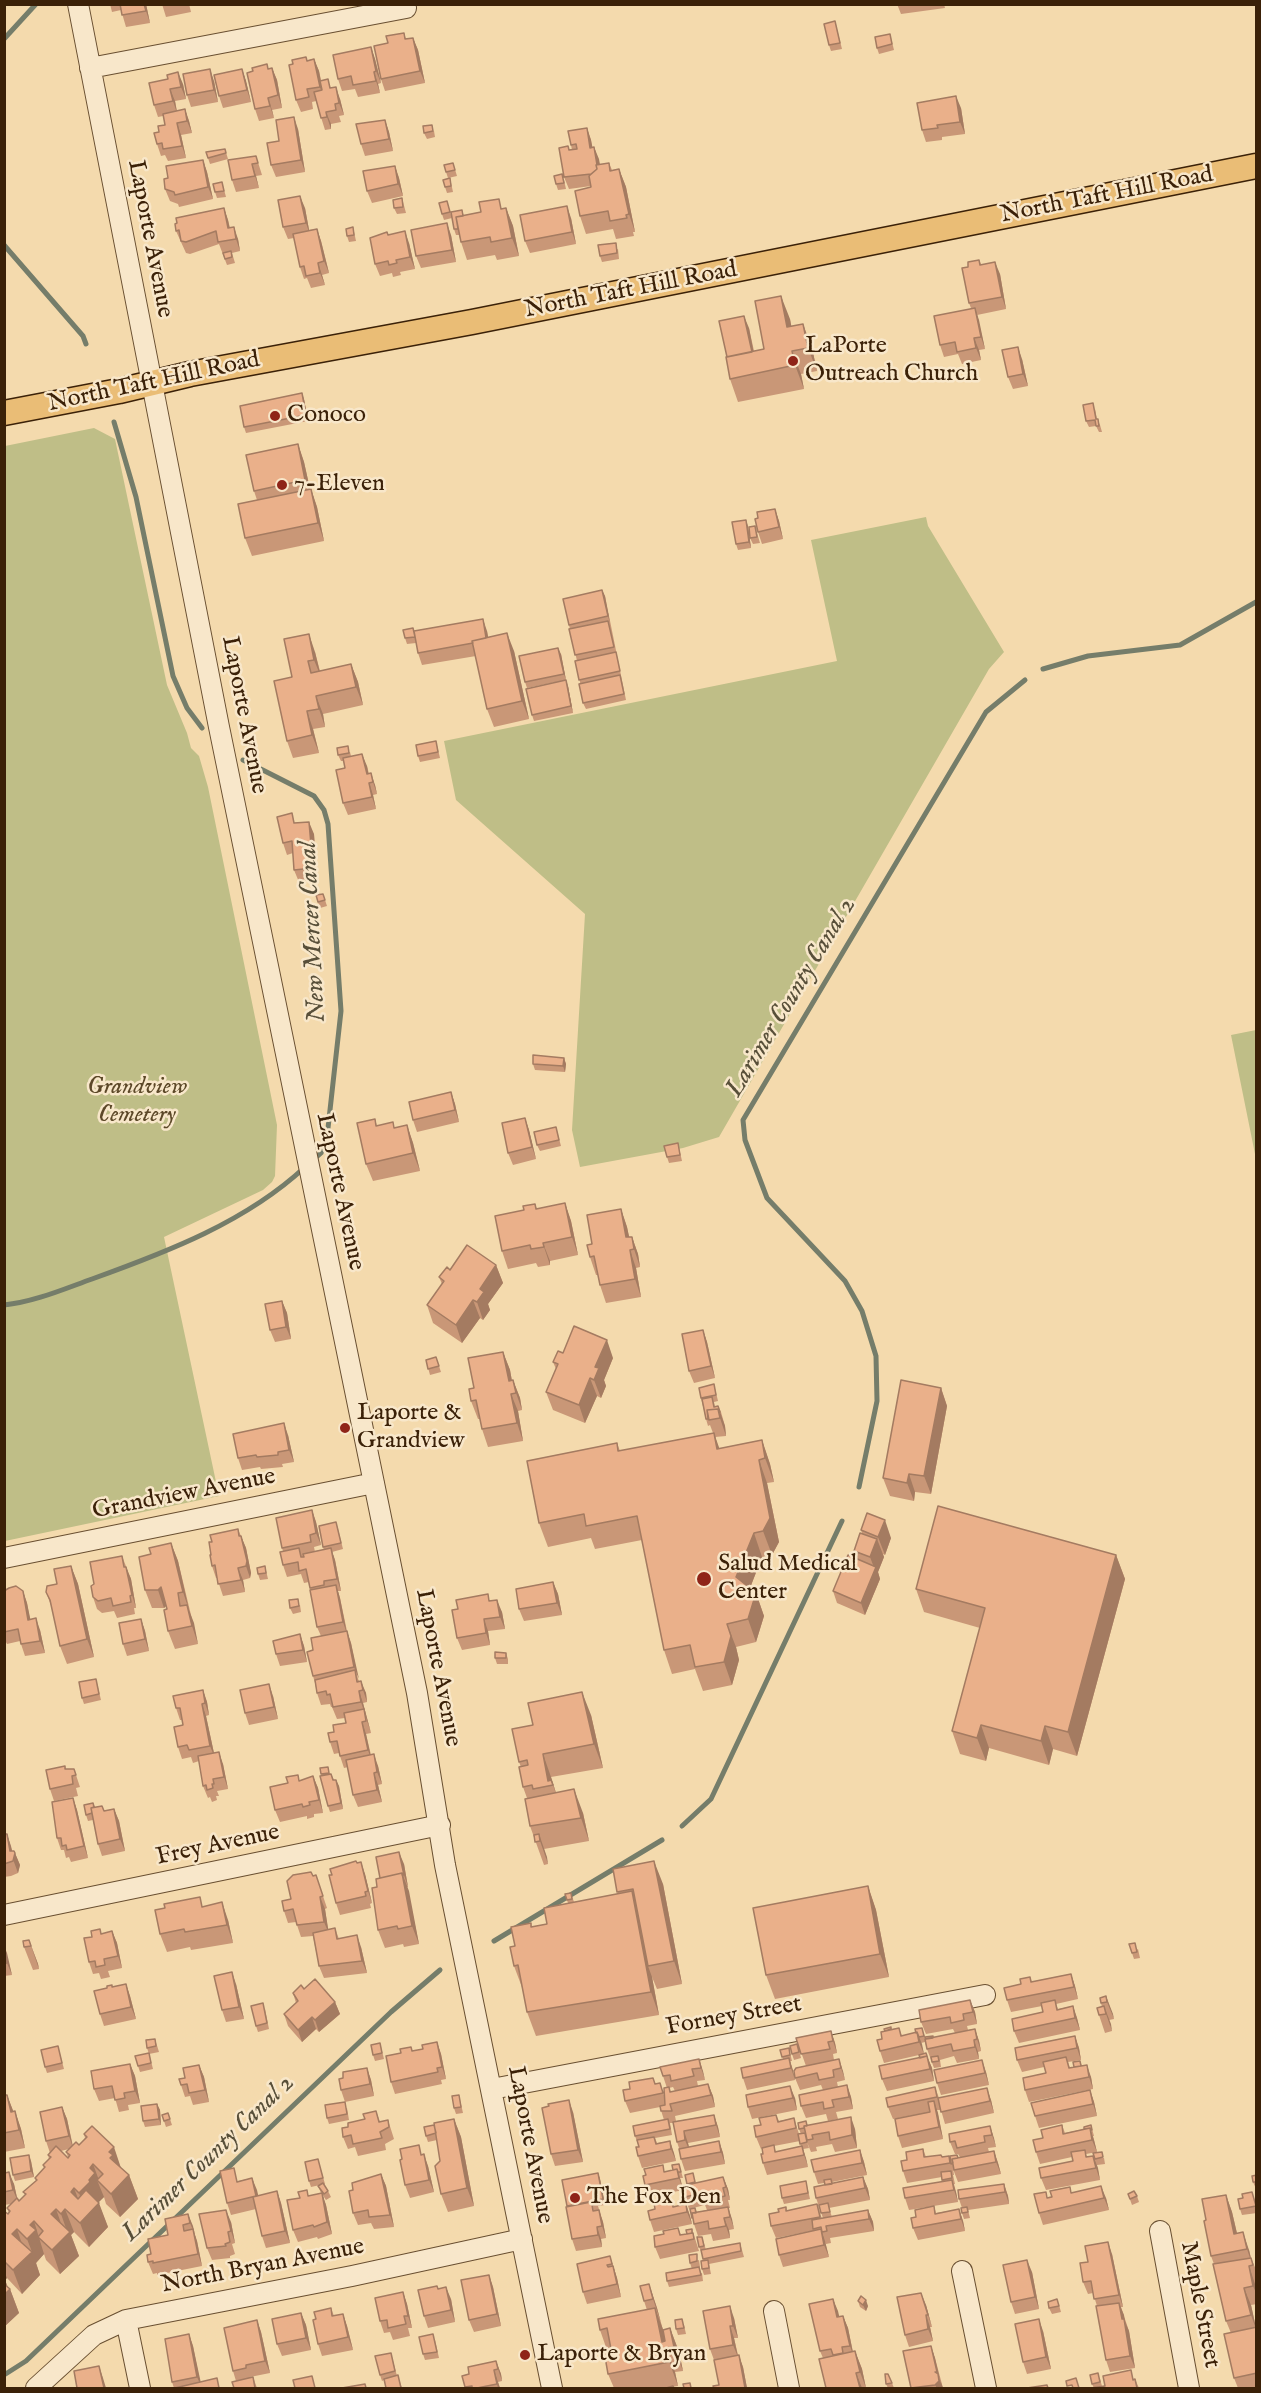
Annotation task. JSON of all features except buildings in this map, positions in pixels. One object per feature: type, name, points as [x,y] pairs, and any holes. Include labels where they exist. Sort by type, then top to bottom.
[{"type":"main road","name":"North Taft Hill Road","points":[[4,413],[200,372],[491,318],[1257,166]]},
{"type":"street","name":"Laporte Avenue","points":[[78,4],[304,1148],[417,1693],[445,1864],[552,2388]]},
{"type":"street","points":[[90,68],[406,8]]},
{"type":"street","name":"Grandview Avenue","points":[[4,1557],[375,1483]]},
{"type":"street","name":"Frey Avenue","points":[[4,1915],[440,1825]]},
{"type":"street","name":"Forney Street","points":[[492,2089],[985,1995]]},
{"type":"street","name":"Maple Street","points":[[1160,2231],[1189,2388]]},
{"type":"street","name":"North Bryan Avenue","points":[[36,2388],[94,2335],[126,2320],[352,2276],[522,2239]]},
{"type":"street","points":[[962,2271],[986,2388]]},
{"type":"street","points":[[774,2311],[789,2388]]},
{"type":"street","points":[[126,2320],[140,2388]]},
{"type":"green space","name":"Grandview Cemetery","points":[[94,428],[115,439],[167,685],[191,748],[199,756],[208,787],[277,1125],[275,1176],[263,1190],[164,1237],[219,1496],[5,1541],[5,446]]},
{"type":"green space","points":[[926,517],[928,526],[1004,652],[989,669],[719,1137],[683,1148],[580,1167],[572,1130],[585,914],[456,800],[444,741],[837,661],[811,540]]},
{"type":"green space","points":[[1256,1030],[1256,1159],[1231,1035]]},
{"type":"waterway","name":"New Mercer Canal","points":[[4,39],[36,4]]},
{"type":"waterway","name":"New Mercer Canal","points":[[4,245],[83,336],[86,344]]},
{"type":"waterway","name":"New Mercer Canal","points":[[114,422],[136,497],[173,676],[187,708],[202,728]]},
{"type":"waterway","name":"Larimer County Canal 2","points":[[1043,669],[1088,656],[1180,645],[1256,602]]},
{"type":"waterway","name":"Larimer County Canal 2","points":[[859,1487],[877,1401],[876,1356],[862,1311],[845,1281],[767,1198],[745,1140],[743,1120],[986,712],[1025,680]]},
{"type":"waterway","name":"New Mercer Canal","points":[[243,760],[314,796],[324,810],[328,824],[341,1011],[327,1137],[321,1153],[312,1161]]},
{"type":"waterway","name":"New Mercer Canal","points":[[4,1305],[60,1291],[149,1258],[204,1234],[257,1204],[305,1167]]},
{"type":"waterway","name":"Larimer County Canal 2","points":[[682,1826],[711,1799],[842,1521]]},
{"type":"waterway","name":"Larimer County Canal 2","points":[[494,1941],[662,1840]]},
{"type":"waterway","name":"Larimer County Canal 2","points":[[4,2375],[26,2361],[391,2012],[440,1970]]},
{"type":"place","name":"LaPorte Outreach Church","points":[[793,361]]},
{"type":"place","name":"Conoco","points":[[275,416]]},
{"type":"place","name":"7-Eleven","points":[[282,485]]},
{"type":"place","name":"Laporte & Grandview","points":[[345,1428]]},
{"type":"place","name":"Salud Medical Center","points":[[704,1579]]},
{"type":"place","name":"The Fox Den","points":[[575,2198]]},
{"type":"place","name":"Laporte & Bryan","points":[[525,2355]]}]
